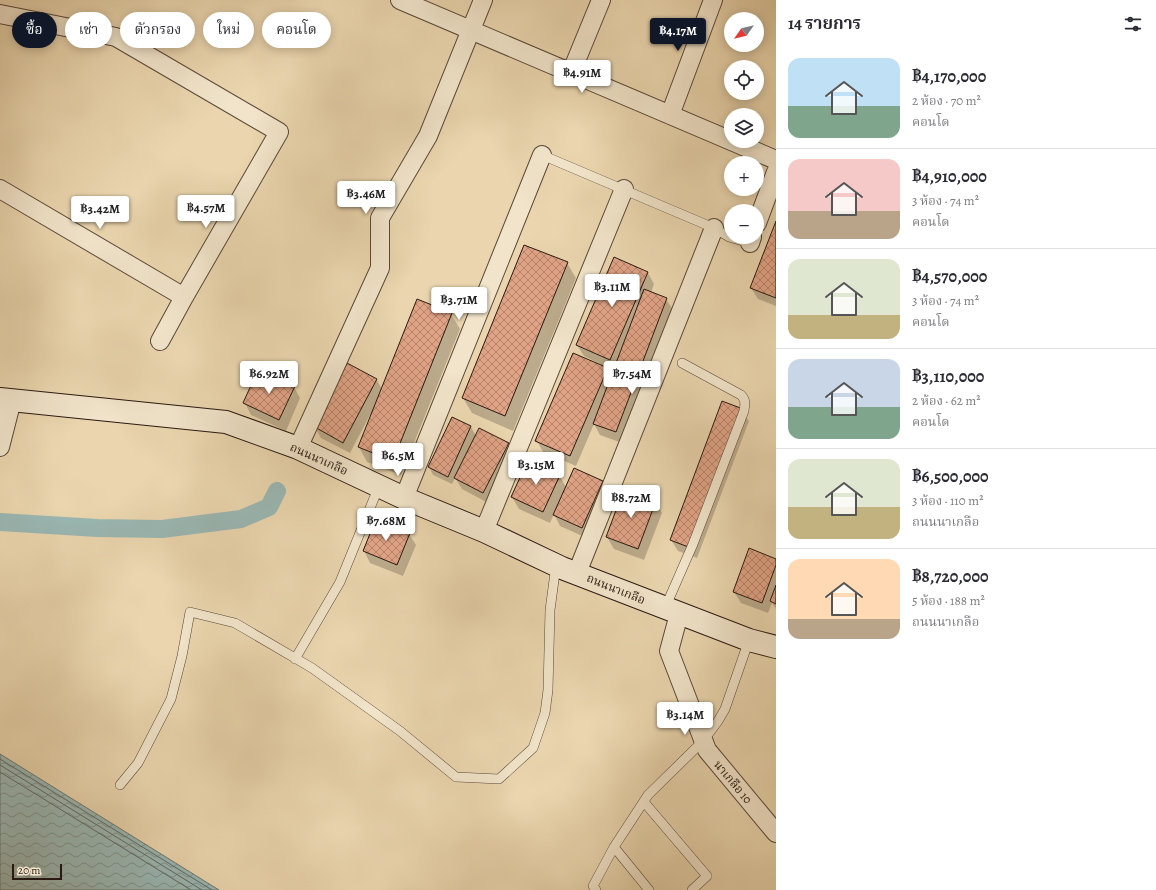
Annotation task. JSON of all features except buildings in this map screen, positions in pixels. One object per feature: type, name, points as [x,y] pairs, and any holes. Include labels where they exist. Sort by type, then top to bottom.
[{"type":"street","points":[[400,0],[776,160]]},
{"type":"street","points":[[298,448],[380,268],[380,218],[428,136],[483,0]]},
{"type":"street","points":[[571,74],[601,0]]},
{"type":"street","points":[[670,115],[713,0]]},
{"type":"street","points":[[0,14],[116,36],[279,132],[160,341]]},
{"type":"street","points":[[404,498],[542,155]]},
{"type":"street","points":[[764,204],[776,172]]},
{"type":"street","points":[[0,189],[184,297]]},
{"type":"street","points":[[484,531],[624,189]]},
{"type":"street","points":[[577,574],[714,228]]},
{"type":"street","points":[[0,446],[6,400]]},
{"type":"street","name":"ถนนนาเกลือ","points":[[6,400],[226,422],[298,448],[404,498],[484,531],[577,574],[749,640],[776,647]]},
{"type":"street","name":"นาเกลือ 10","points":[[672,611],[669,651],[706,750],[776,833]]},
{"type":"lane","points":[[542,155],[724,233]]},
{"type":"lane","points":[[672,611],[693,544],[744,411],[745,404],[745,398],[741,394],[682,363]]},
{"type":"lane","points":[[295,659],[340,582],[379,486]]},
{"type":"lane","points":[[120,785],[138,763],[171,699],[182,656],[190,612],[235,623],[312,668],[400,732],[456,776],[499,779],[533,748],[545,713],[548,690],[550,610],[556,565]]},
{"type":"lane","points":[[596,890],[593,886],[614,847],[648,795],[703,741],[724,709],[749,640]]},
{"type":"lane","points":[[644,802],[706,876],[692,890]]},
{"type":"lane","points":[[614,847],[649,890]]},
{"type":"water","points":[[0,754],[219,890],[0,890]]},
{"type":"waterway","points":[[0,522],[97,528],[162,529],[241,519],[269,507],[277,491]]}]
